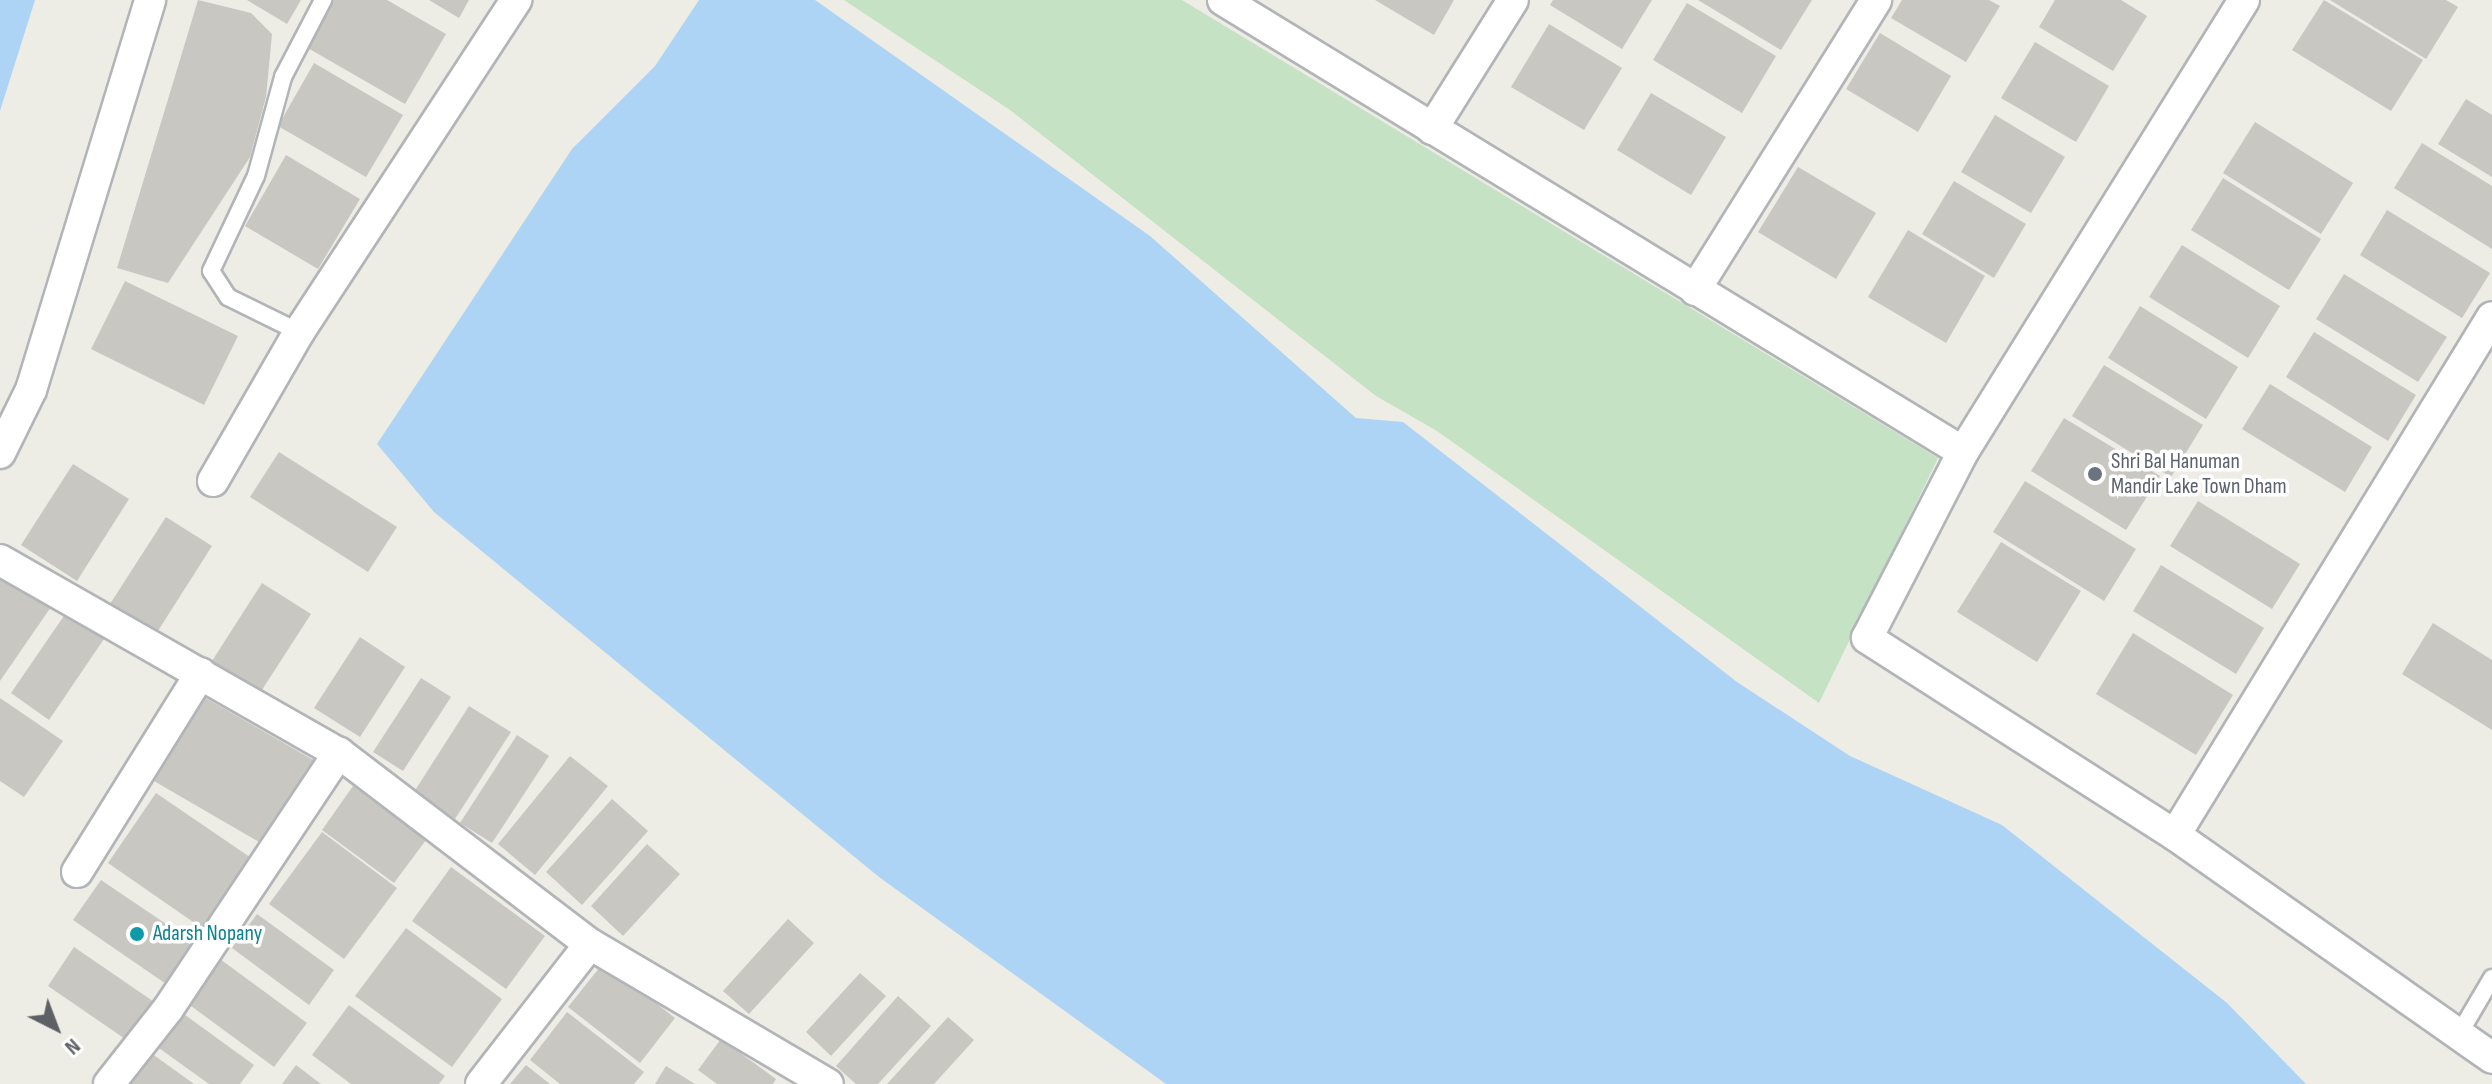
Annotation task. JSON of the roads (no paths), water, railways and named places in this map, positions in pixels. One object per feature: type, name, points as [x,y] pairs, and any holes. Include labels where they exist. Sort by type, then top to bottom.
[{"type":"street","points":[[213,481],[299,332],[516,0]]},
{"type":"street","points":[[1223,0],[1963,452]]},
{"type":"street","points":[[1432,129],[1513,0]]},
{"type":"street","points":[[1695,290],[1876,0]]},
{"type":"street","points":[[2244,0],[1963,452],[1867,638],[2175,835],[2492,1058]]},
{"type":"street","points":[[0,453],[31,390],[150,3]]},
{"type":"street","points":[[2175,835],[2492,317]]},
{"type":"street","points":[[0,560],[339,753],[590,944],[783,1072],[828,1084]]},
{"type":"street","points":[[77,872],[201,673]]},
{"type":"street","points":[[109,1084],[168,1009],[339,753]]},
{"type":"street","points":[[481,1084],[590,944]]},
{"type":"lane","points":[[299,332],[228,297],[211,271],[256,176],[283,77],[323,0]]},
{"type":"lane","points":[[2459,1034],[2492,978]]},
{"type":"water","points":[[0,0],[35,0],[0,111]]},
{"type":"water","points":[[699,0],[815,0],[1150,236],[1356,418],[1403,422],[1737,682],[1850,756],[2002,825],[2227,1003],[2306,1084],[1166,1084],[879,877],[434,512],[377,444],[572,149],[655,66]]},
{"type":"place","name":"Shri Bal Hanuman Mandir Lake Town Dham","points":[[2095,474]]},
{"type":"place","name":"Adarsh Nopany","points":[[137,934]]}]
